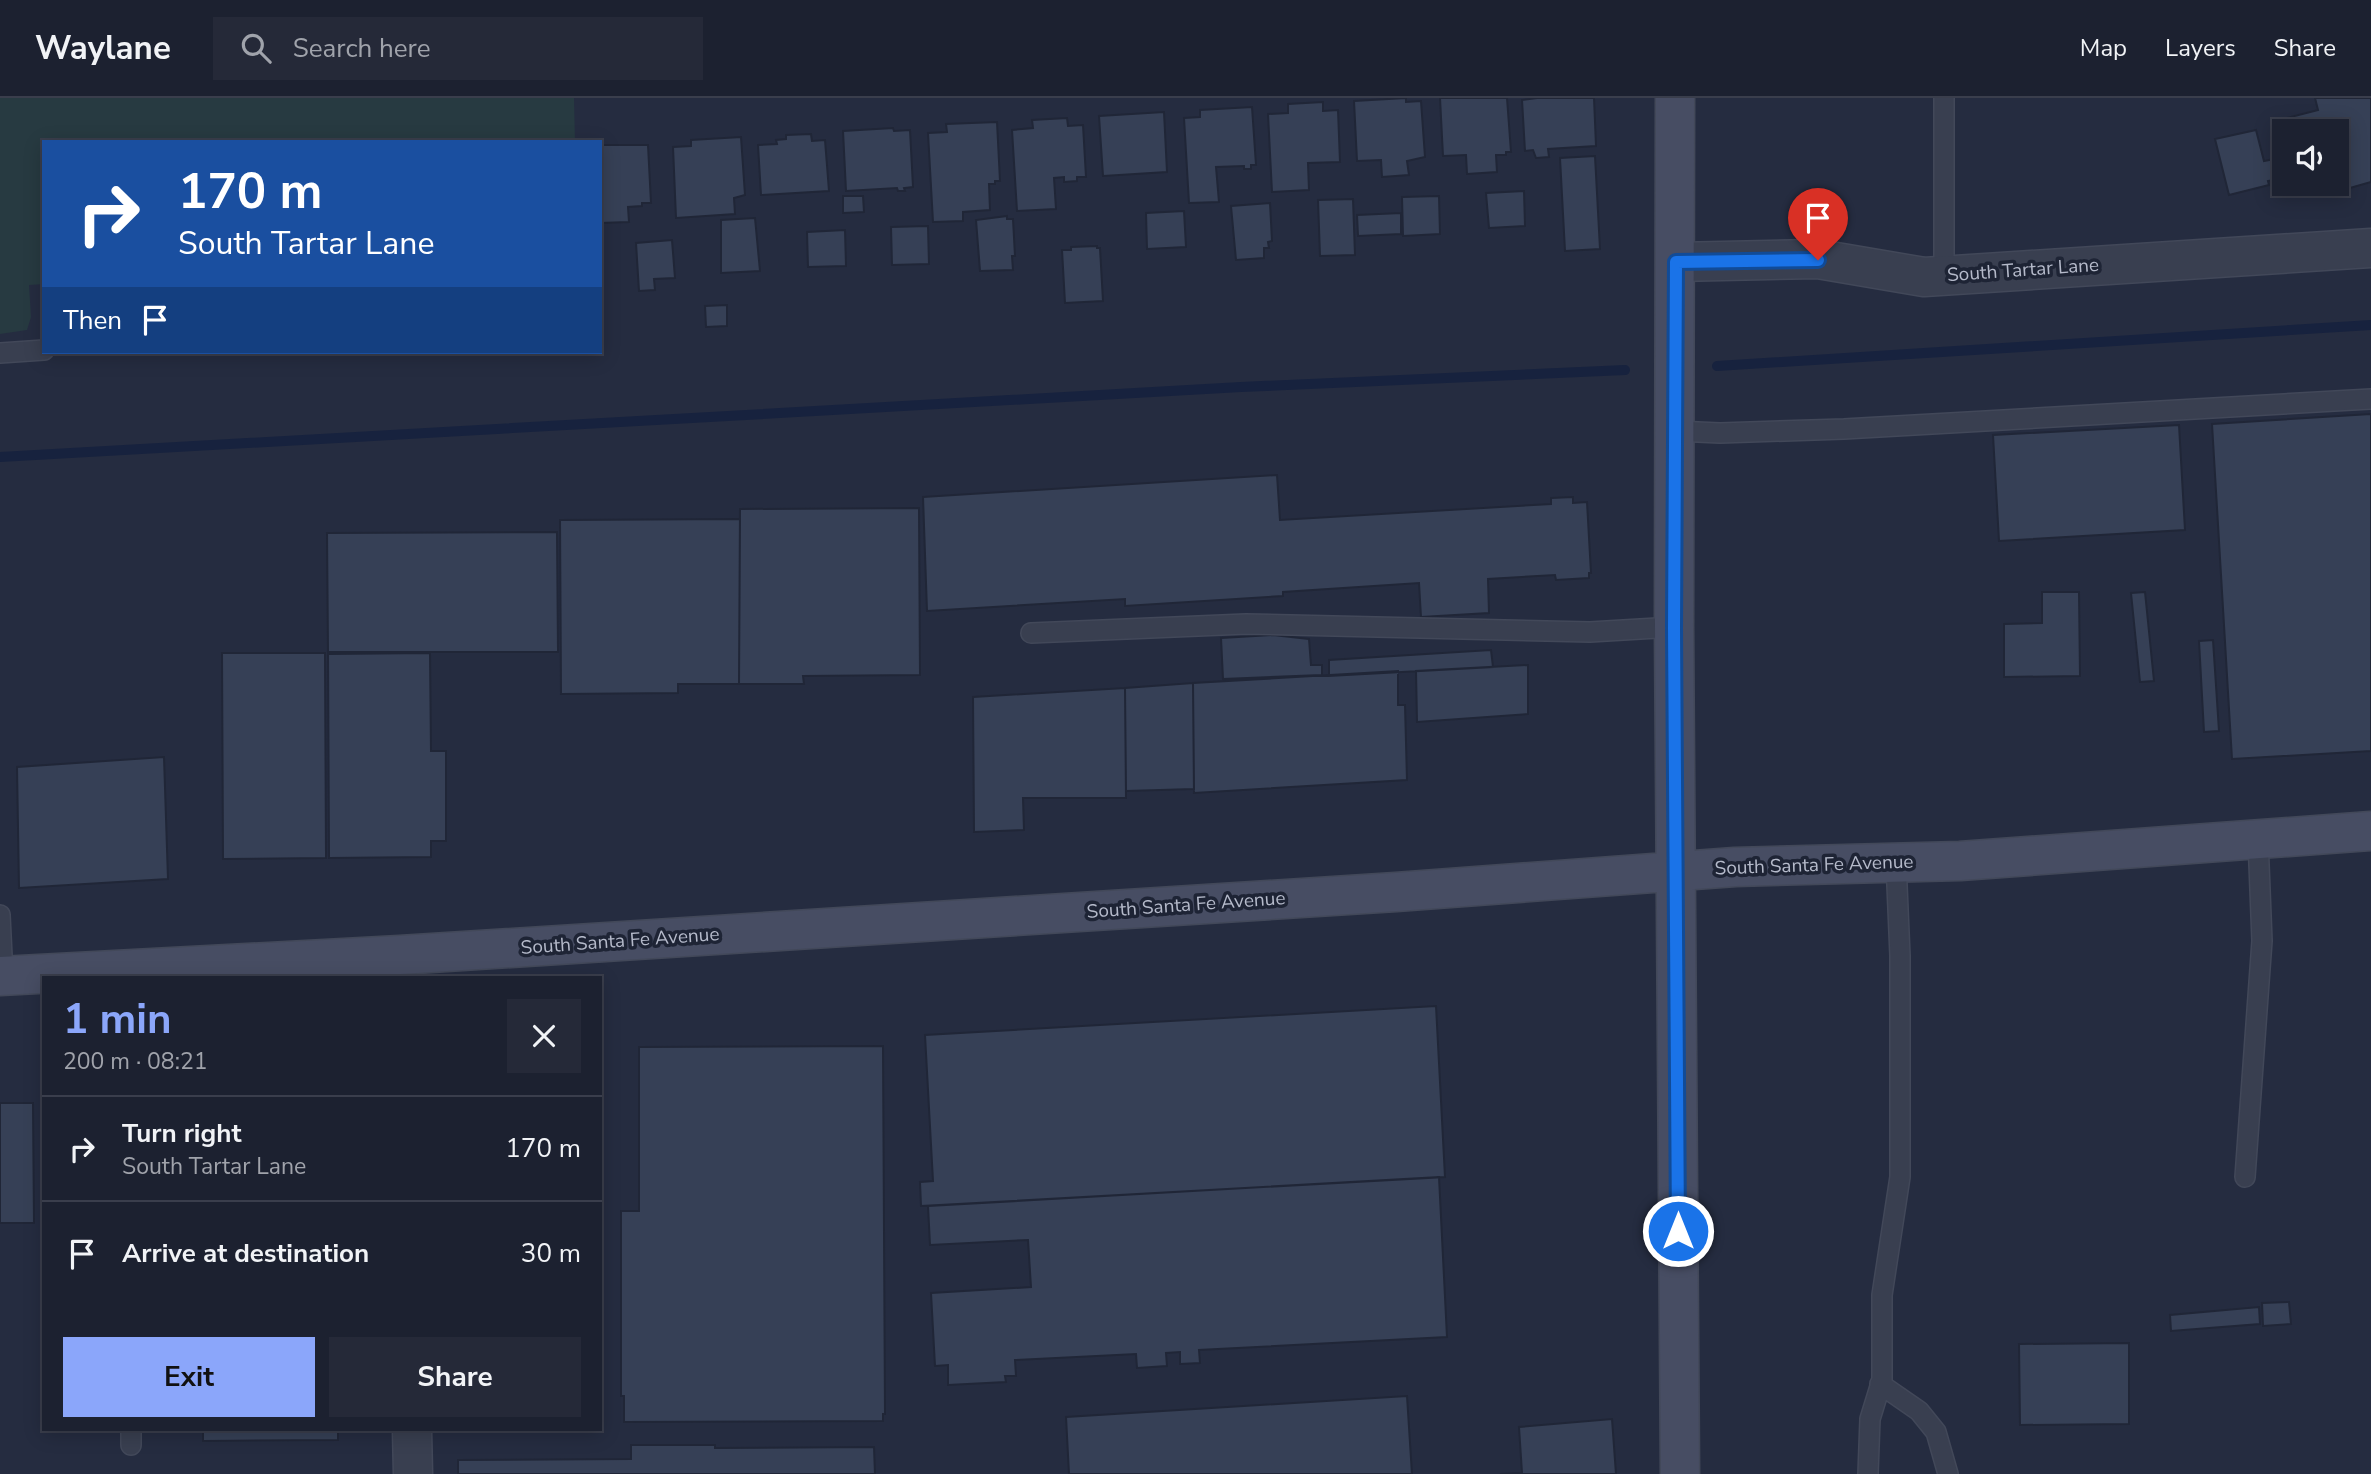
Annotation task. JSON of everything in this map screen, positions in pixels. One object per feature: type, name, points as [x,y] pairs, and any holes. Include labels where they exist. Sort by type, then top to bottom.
[{"type":"main road","points":[[1675,98],[1674,628],[1680,1474]]},
{"type":"main road","name":"South Santa Fe Avenue","points":[[2,976],[400,967],[1677,871],[1974,860],[2371,831]]},
{"type":"street","name":"South Tartar Lane","points":[[1676,262],[1818,260],[1924,276],[2371,248]]},
{"type":"street","points":[[412,1431],[413,1474]]},
{"type":"lane","points":[[1944,98],[1944,275]]},
{"type":"lane","points":[[0,353],[42,350]]},
{"type":"lane","points":[[1676,431],[1720,433],[1844,429],[2371,399]]},
{"type":"lane","points":[[1031,633],[1246,624],[1565,632],[1674,628]]},
{"type":"lane","points":[[2245,1177],[2262,941],[2258,839]]},
{"type":"lane","points":[[1868,1474],[1870,1419],[1880,1384],[1882,1295],[1900,1177],[1900,956],[1896,862]]},
{"type":"lane","points":[[0,915],[2,976]]},
{"type":"lane","points":[[1880,1384],[1919,1411],[1936,1432],[1948,1474]]},
{"type":"shaded area","points":[[0,98],[574,98],[575,140],[42,140],[42,284],[29,285],[31,317],[27,330],[0,334]]},
{"type":"building","points":[[1406,98],[1406,102],[1421,101],[1425,157],[1407,161],[1409,175],[1382,177],[1381,160],[1357,161],[1354,101]]},
{"type":"building","points":[[1440,98],[1507,98],[1511,152],[1496,155],[1497,172],[1467,174],[1466,155],[1443,156]]},
{"type":"building","points":[[1594,98],[1596,146],[1548,149],[1549,157],[1536,158],[1533,150],[1525,151],[1522,100]]},
{"type":"building","points":[[2315,98],[2371,98],[2371,182],[2350,188],[2349,119],[2283,119],[2318,110]]},
{"type":"building","points":[[1323,102],[1323,111],[1338,110],[1340,162],[1308,163],[1309,190],[1272,192],[1268,114],[1288,113],[1288,104]]},
{"type":"building","points":[[1252,107],[1256,165],[1251,165],[1251,169],[1244,169],[1244,166],[1216,167],[1219,202],[1189,203],[1184,118],[1200,117],[1200,110]]},
{"type":"building","points":[[1164,112],[1167,172],[1103,176],[1099,116]]},
{"type":"building","points":[[1067,118],[1068,126],[1083,125],[1086,177],[1064,182],[1064,177],[1054,178],[1056,209],[1017,211],[1012,130],[1033,128],[1032,120]]},
{"type":"building","points":[[997,122],[1000,181],[989,184],[990,210],[963,212],[963,221],[933,222],[928,133],[947,132],[946,124]]},
{"type":"building","points":[[893,128],[894,131],[910,130],[913,187],[904,188],[905,191],[898,191],[897,188],[846,191],[843,131]]},
{"type":"building","points":[[2256,130],[2264,161],[2272,159],[2272,180],[2268,181],[2269,185],[2229,195],[2215,139]]},
{"type":"building","points":[[811,134],[812,141],[825,140],[829,191],[761,195],[758,145],[777,144],[776,140],[786,139],[786,135]]},
{"type":"building","points":[[741,137],[745,195],[734,198],[735,214],[676,218],[673,147],[691,146],[691,140]]},
{"type":"building","points":[[602,145],[648,145],[651,203],[628,207],[629,222],[602,223]]},
{"type":"building","points":[[1595,156],[1600,249],[1565,251],[1560,158]]},
{"type":"building","points":[[1524,191],[1525,226],[1489,228],[1486,193]]},
{"type":"building","points":[[843,196],[863,196],[864,212],[843,213]]},
{"type":"building","points":[[1439,196],[1440,234],[1403,236],[1402,197]]},
{"type":"building","points":[[1353,199],[1355,255],[1320,256],[1318,200]]},
{"type":"building","points":[[1270,203],[1272,241],[1268,242],[1269,248],[1264,248],[1264,258],[1236,260],[1231,206]]},
{"type":"building","points":[[1184,211],[1186,247],[1147,249],[1146,213]]},
{"type":"building","points":[[1401,213],[1401,234],[1358,236],[1357,215]]},
{"type":"building","points":[[1007,216],[1007,219],[1013,219],[1013,270],[980,271],[976,220]]},
{"type":"building","points":[[755,218],[760,271],[721,273],[721,220]]},
{"type":"building","points":[[928,226],[929,264],[892,265],[891,227]]},
{"type":"building","points":[[845,230],[846,266],[808,267],[807,232]]},
{"type":"building","points":[[672,240],[675,278],[654,279],[655,290],[639,291],[636,243]]},
{"type":"building","points":[[1097,246],[1100,248],[1103,301],[1065,303],[1062,250]]},
{"type":"building","points":[[727,305],[727,326],[706,327],[705,306]]},
{"type":"building","points":[[2371,414],[2371,751],[2232,759],[2212,424]]},
{"type":"building","points":[[2179,425],[2185,530],[1999,541],[1993,435]]},
{"type":"building","points":[[1277,475],[1280,520],[1551,504],[1551,498],[1573,497],[1573,503],[1587,502],[1591,573],[1589,578],[1556,580],[1555,575],[1488,579],[1489,613],[1421,617],[1419,583],[1283,592],[1283,596],[1125,606],[1125,599],[927,611],[923,497]]},
{"type":"building","points":[[919,508],[920,675],[803,676],[804,684],[739,684],[740,509]]},
{"type":"building","points":[[740,519],[739,684],[678,684],[678,693],[561,694],[560,520]]},
{"type":"building","points":[[557,532],[558,652],[328,652],[327,533]]},
{"type":"building","points":[[2042,592],[2079,592],[2080,676],[2004,677],[2004,624],[2042,623]]},
{"type":"building","points":[[2145,592],[2154,681],[2140,682],[2131,593]]},
{"type":"building","points":[[1273,635],[1309,639],[1311,665],[1322,665],[1322,675],[1223,679],[1221,638]]},
{"type":"building","points":[[2213,640],[2219,731],[2204,732],[2199,641]]},
{"type":"building","points":[[1491,650],[1493,667],[1329,676],[1329,660]]},
{"type":"building","points":[[222,653],[325,653],[326,858],[223,859]]},
{"type":"building","points":[[430,653],[431,751],[446,751],[446,841],[431,841],[431,857],[329,858],[328,654]]},
{"type":"building","points":[[1528,665],[1528,714],[1417,722],[1416,671]]},
{"type":"building","points":[[1398,671],[1398,705],[1405,705],[1407,780],[1194,793],[1193,683]]},
{"type":"building","points":[[1193,683],[1194,789],[1126,791],[1125,688]]},
{"type":"building","points":[[1125,688],[1126,798],[1023,798],[1024,830],[974,832],[973,697]]},
{"type":"building","points":[[164,757],[168,879],[19,888],[17,767]]},
{"type":"building","points":[[1436,1006],[1445,1177],[921,1206],[920,1182],[933,1181],[925,1035]]},
{"type":"building","points":[[883,1046],[883,1421],[624,1422],[624,1396],[621,1396],[621,1211],[639,1211],[639,1047]]},
{"type":"building","points":[[0,1103],[33,1103],[34,1223],[0,1223]]},
{"type":"building","points":[[1439,1177],[1447,1337],[1199,1350],[1200,1363],[1180,1364],[1180,1352],[1166,1353],[1167,1366],[1137,1368],[1136,1354],[1015,1360],[1016,1376],[1005,1376],[1006,1382],[948,1385],[948,1365],[935,1366],[931,1293],[1031,1287],[1028,1240],[930,1245],[928,1206]]},
{"type":"building","points":[[2289,1302],[2291,1324],[2263,1326],[2262,1303]]},
{"type":"building","points":[[2259,1307],[2260,1324],[2171,1331],[2170,1315]]},
{"type":"building","points":[[2129,1343],[2129,1424],[2020,1425],[2019,1344]]},
{"type":"building","points":[[1407,1396],[1412,1474],[1069,1474],[1066,1417]]},
{"type":"building","points":[[1612,1419],[1616,1474],[1500,1474],[1522,1473],[1519,1427]]},
{"type":"building","points":[[203,1431],[338,1431],[338,1440],[203,1441]]},
{"type":"building","points":[[631,1445],[715,1445],[715,1448],[874,1447],[875,1474],[458,1474],[458,1460],[631,1459]]},
{"type":"waterway","points":[[1717,366],[2371,325]]},
{"type":"waterway","points":[[0,457],[1241,387],[1625,370]]},
{"type":"route","points":[[1678,1231],[1674,628],[1676,262],[1818,260]]}]
